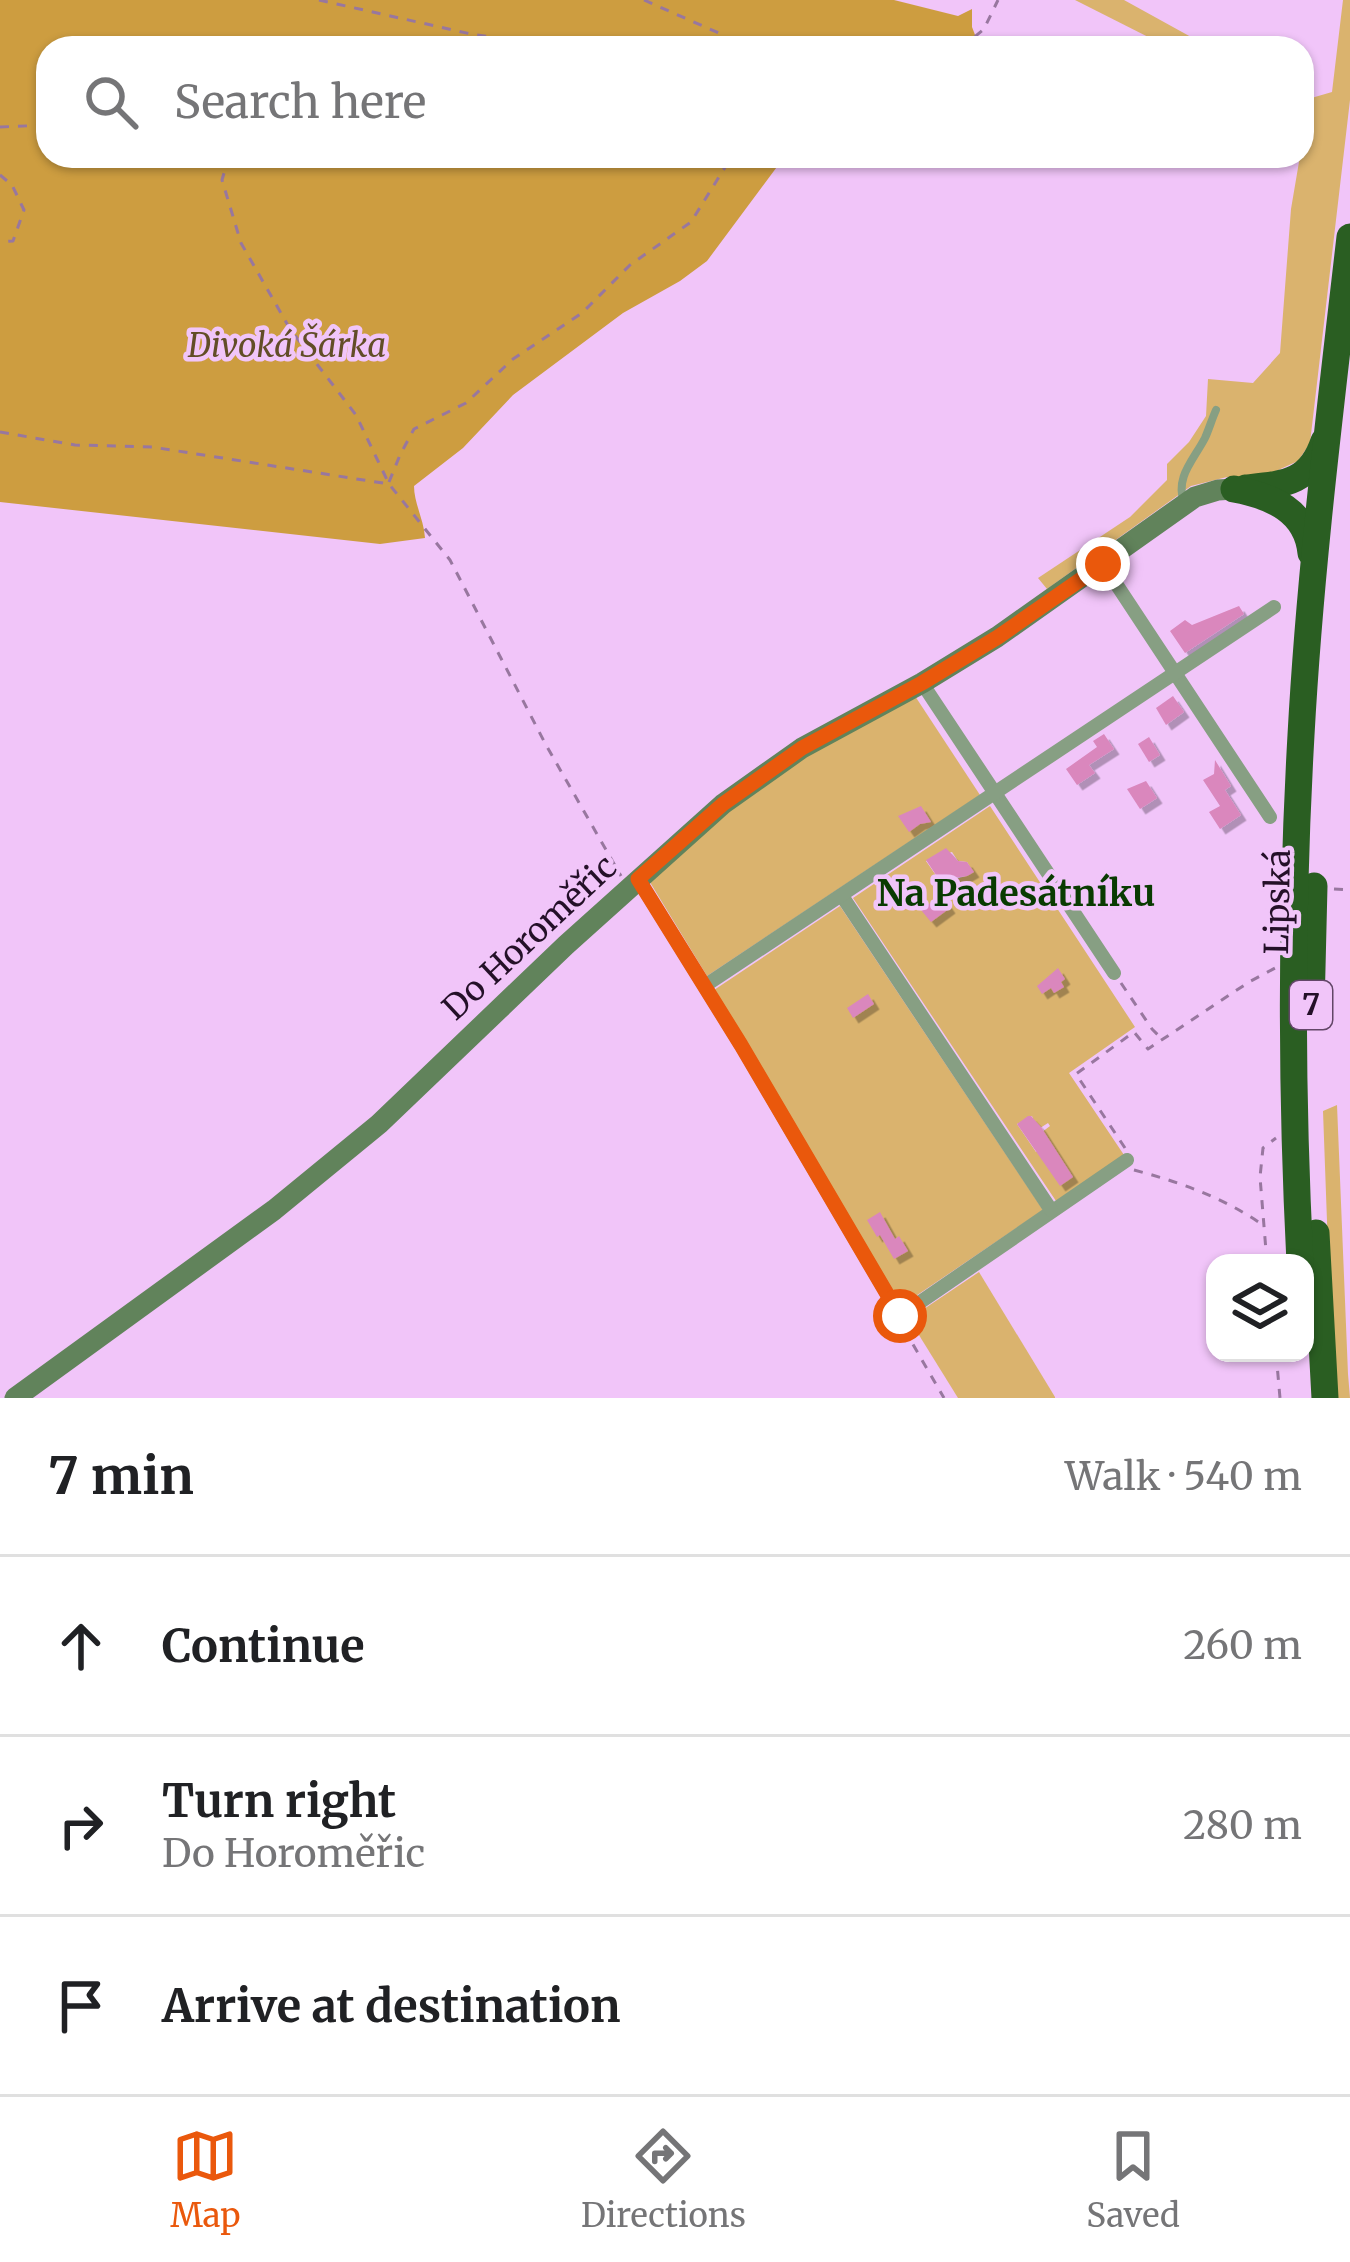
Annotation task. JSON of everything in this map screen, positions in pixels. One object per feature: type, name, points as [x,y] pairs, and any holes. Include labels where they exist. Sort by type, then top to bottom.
[{"type":"highway","name":"7","points":[[1329,426],[1350,237]]},
{"type":"highway","name":"Lipská","points":[[1325,1398],[1310,1053],[1316,797],[1332,551],[1350,391]]},
{"type":"highway","points":[[1234,489],[1298,478],[1312,468],[1329,426]]},
{"type":"highway","name":"Lipská","points":[[1300,1254],[1293,967],[1300,736],[1329,426]]},
{"type":"highway","points":[[1234,489],[1281,503],[1302,523],[1310,539],[1313,573]]},
{"type":"highway","points":[[1306,1362],[1308,1398]]},
{"type":"street","name":"Do Horoměřic","points":[[15,1398],[274,1210],[380,1124],[723,804],[802,748],[998,637],[1195,497],[1234,489]]},
{"type":"street","points":[[1103,564],[1270,817]]},
{"type":"street","points":[[706,986],[1274,607]]},
{"type":"street","points":[[922,683],[1114,973]]},
{"type":"street","points":[[634,883],[706,986],[900,1316],[1126,1160]]},
{"type":"street","points":[[842,896],[1052,1210]]},
{"type":"lane","points":[[1184,505],[1183,476],[1216,410]]},
{"type":"path","points":[[319,0],[484,36]]},
{"type":"path","points":[[644,0],[724,36]]},
{"type":"path","points":[[976,36],[998,0]]},
{"type":"path","points":[[0,127],[36,126]]},
{"type":"path","points":[[226,168],[222,180],[241,243],[290,329],[356,416],[388,484],[450,560],[546,745],[634,883]]},
{"type":"path","points":[[388,484],[415,429],[466,403],[513,359],[582,313],[629,265],[691,222],[725,168]]},
{"type":"path","points":[[0,176],[12,185],[24,210],[13,242],[0,242]]},
{"type":"path","points":[[0,432],[75,445],[152,447],[388,484]]},
{"type":"path","points":[[1264,1225],[1232,1204],[1133,1169],[1126,1160],[1130,1156],[1076,1074],[1134,1032],[1148,1049],[1282,965]]},
{"type":"path","points":[[1114,973],[1162,1039]]},
{"type":"path","points":[[1263,1148],[1260,1177],[1266,1254]]},
{"type":"path","points":[[900,1316],[944,1398]]},
{"type":"path","points":[[1277,1362],[1280,1398]]},
{"type":"shaded area","points":[[1075,0],[1124,0],[1189,36],[1146,36]]},
{"type":"shaded area","points":[[1343,0],[1350,0],[1350,100],[1310,443],[1298,461],[1263,477],[1227,477],[1191,486],[1047,589],[1038,578],[1130,517],[1167,480],[1167,464],[1206,416],[1208,379],[1253,383],[1280,353],[1298,168],[1314,168],[1314,97],[1332,92]]},
{"type":"shaded area","points":[[915,696],[980,795],[707,976],[648,879],[728,809],[809,753]]},
{"type":"shaded area","points":[[990,806],[1135,1027],[1069,1073],[1124,1155],[1056,1201],[853,898]],"holes":[[[952,852],[973,872],[942,884],[926,861]],[[1032,1116],[1037,1130],[1050,1126],[1038,1135],[1046,1146],[1036,1152],[1017,1124]]]},
{"type":"shaded area","points":[[840,906],[1043,1210],[901,1306],[714,990]]},
{"type":"shaded area","points":[[1337,1105],[1350,1398],[1335,1398],[1333,1387],[1323,1111]]},
{"type":"shaded area","points":[[979,1272],[1055,1398],[958,1398],[909,1319]]},
{"type":"green space","name":"Divoká Šárka","points":[[0,0],[894,0],[958,16],[972,9],[975,36],[36,36],[36,168],[776,168],[707,261],[623,313],[513,395],[463,448],[414,486],[425,538],[380,544],[0,502]]},
{"type":"building","points":[[1239,606],[1244,614],[1185,653],[1170,631],[1185,620],[1192,625]]},
{"type":"building","points":[[1173,696],[1184,712],[1166,725],[1156,708]]},
{"type":"building","points":[[1104,734],[1114,749],[1089,765],[1095,773],[1077,785],[1066,769],[1097,747],[1093,741]]},
{"type":"building","points":[[1149,737],[1160,755],[1149,762],[1138,744]]},
{"type":"building","points":[[1215,760],[1231,786],[1225,790],[1241,815],[1220,829],[1209,812],[1220,806],[1203,780],[1214,774]]},
{"type":"building","points":[[1146,781],[1157,798],[1140,809],[1127,789]]},
{"type":"building","points":[[921,806],[931,822],[909,832],[898,816]]},
{"type":"building","points":[[946,848],[974,872],[942,884],[926,860]]},
{"type":"building","points":[[941,895],[950,908],[931,922],[921,910]]},
{"type":"building","points":[[1058,968],[1064,987],[1042,994],[1037,986]]},
{"type":"building","points":[[868,994],[874,1004],[853,1018],[847,1008]]},
{"type":"building","points":[[1028,1116],[1041,1127],[1073,1177],[1060,1186],[1017,1124]]},
{"type":"building","points":[[880,1212],[908,1251],[894,1259],[867,1220]]},
{"type":"district","name":"Na Padesátníku","points":[[1016,893]]},
{"type":"route","points":[[900,1316],[638,879],[723,804],[802,748],[998,637],[1103,564]]}]
